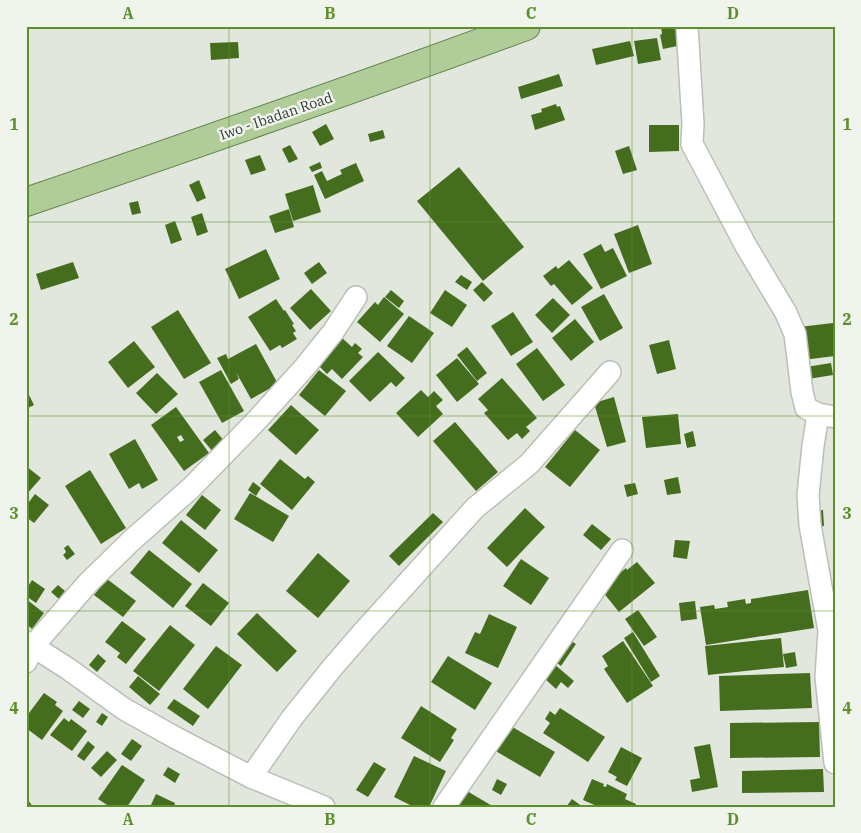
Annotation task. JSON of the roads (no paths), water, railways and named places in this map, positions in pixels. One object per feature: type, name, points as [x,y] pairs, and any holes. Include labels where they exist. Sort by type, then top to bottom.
[{"type":"main road","name":"Iwo - Ibadan Road","points":[[26,202],[410,69],[526,26]]},
{"type":"street","points":[[687,26],[693,124],[692,144],[746,246],[786,313],[795,334],[802,392],[806,408],[826,416],[813,446],[808,495],[810,525],[829,631],[826,677],[835,763]]},
{"type":"street","points":[[324,807],[251,777],[176,738],[124,709],[29,650],[88,583],[132,540],[191,488],[258,419],[304,368],[356,298]]},
{"type":"street","points":[[251,777],[292,718],[364,631],[475,508],[529,464],[610,372]]},
{"type":"street","points":[[444,807],[622,550]]}]
